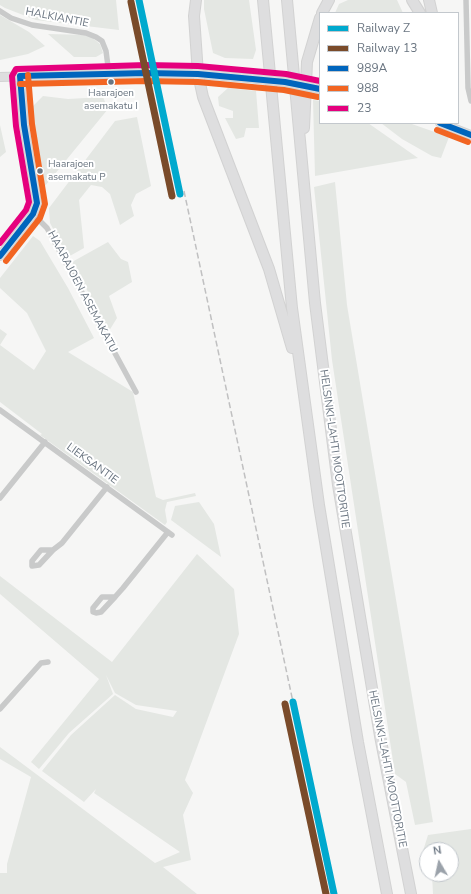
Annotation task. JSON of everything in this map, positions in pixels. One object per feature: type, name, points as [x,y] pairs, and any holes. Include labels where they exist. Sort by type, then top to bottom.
[{"type":"highway","points":[[196,0],[194,16],[198,74],[203,97],[269,269],[303,389]]},
{"type":"highway","name":"HELSINKI-LAHTI MOOTTORITIE","points":[[263,0],[292,308],[320,516],[356,735],[387,894]]},
{"type":"highway","name":"HELSINKI-LAHTI MOOTTORITIE","points":[[287,0],[315,303],[342,510],[380,736],[411,894]]},
{"type":"highway","points":[[323,12],[329,0]]},
{"type":"highway","points":[[412,0],[419,12]]},
{"type":"highway","points":[[429,0],[432,12]]},
{"type":"highway","points":[[307,212],[304,127],[306,62],[315,29],[319,20]]},
{"type":"main road","points":[[0,77],[146,73],[198,74],[285,82],[319,89]]},
{"type":"main road","points":[[0,256],[33,214],[37,199],[24,124],[20,76]]},
{"type":"main road","points":[[443,124],[471,135]]},
{"type":"street","points":[[466,0],[468,88],[471,101]]},
{"type":"street","name":"HALKIANTIE","points":[[0,11],[11,18],[32,25],[86,33],[96,37],[102,42],[106,52],[109,74]]},
{"type":"street","name":"HAARAJOEN ASEMAKATU","points":[[33,214],[47,228],[136,392]]},
{"type":"street","name":"LIEKSANTIE","points":[[0,410],[170,533],[115,597]]},
{"type":"street","points":[[0,498],[45,442]]},
{"type":"street","points":[[54,550],[62,543],[107,487]]},
{"type":"street","points":[[0,709],[41,663],[48,662]]},
{"type":"shaded area","points":[[0,0],[116,0],[119,30],[36,20],[5,8],[0,5]]},
{"type":"shaded area","points":[[204,0],[249,0],[256,50],[253,59],[225,58],[213,53],[204,9]]},
{"type":"shaded area","points":[[348,0],[397,0],[403,12],[335,12],[339,4]]},
{"type":"shaded area","points":[[0,15],[29,32],[45,46],[28,54],[0,60]]},
{"type":"shaded area","points":[[48,34],[89,35],[100,44],[103,53],[96,57],[74,57]]},
{"type":"shaded area","points":[[228,88],[256,91],[259,128],[246,128],[244,137],[236,139],[225,118],[233,118],[233,111],[219,106],[218,97]]},
{"type":"shaded area","points":[[43,96],[68,99],[103,97],[108,109],[45,186],[41,170],[37,164],[32,107]]},
{"type":"shaded area","points":[[313,100],[319,101],[319,124],[369,124],[418,158],[315,176]]},
{"type":"shaded area","points":[[137,117],[151,186],[136,194],[131,205],[134,216],[120,225],[110,194],[102,187],[91,185],[79,200],[84,248],[68,257],[50,223],[49,208],[115,121]]},
{"type":"shaded area","points":[[382,124],[412,124],[449,137],[441,158],[432,156],[402,139]]},
{"type":"shaded area","points":[[0,125],[6,152],[0,157]]},
{"type":"shaded area","points":[[335,182],[347,305],[433,822],[415,825],[406,782],[395,774],[332,360],[314,187]]},
{"type":"shaded area","points":[[33,236],[40,241],[68,288],[94,338],[68,352],[133,392],[156,497],[163,500],[195,493],[196,496],[167,502],[165,510],[167,522],[165,525],[40,435],[42,434],[0,402],[0,345],[34,370],[46,351],[27,313],[0,288],[0,278]]},
{"type":"shaded area","points":[[108,242],[121,259],[128,262],[132,282],[109,296],[117,318],[109,331],[72,262]]},
{"type":"shaded area","points":[[0,329],[7,334],[0,345]]},
{"type":"shaded area","points":[[199,502],[214,524],[221,557],[171,520],[175,506]]},
{"type":"shaded area","points":[[197,554],[234,589],[239,634],[185,780],[193,793],[183,815],[191,860],[163,867],[197,894],[0,894],[0,873],[7,873],[7,864],[31,777],[0,759],[0,747],[155,863],[180,852],[94,793],[96,789],[84,802],[42,771],[71,735],[115,695],[136,709],[173,717],[177,711],[136,705],[115,693],[106,675],[113,694],[69,733],[39,769],[31,762],[99,679],[0,594],[0,576],[112,662]]},
{"type":"shaded area","points":[[471,829],[471,894],[433,894],[432,882],[459,882],[459,842],[426,842],[428,835]]},
{"type":"railway","points":[[184,191],[293,702]]},
{"type":"rail line","name":"Z","points":[[139,0],[180,194]]},
{"type":"rail line","name":"13","points":[[131,2],[172,196]]},
{"type":"rail line","name":"Z","points":[[293,702],[334,894]]},
{"type":"rail line","name":"13","points":[[285,704],[326,894]]},
{"type":"transit line","name":"23","points":[[0,243],[26,210],[29,202],[16,126],[12,76],[16,69],[146,65],[198,66],[286,74],[319,81]]},
{"type":"transit line","name":"989A","points":[[20,76],[146,73],[198,74],[285,82],[319,89]]},
{"type":"transit line","name":"988","points":[[6,261],[40,218],[45,204],[32,124],[28,75]]},
{"type":"transit line","name":"989A","points":[[0,256],[33,214],[37,203],[24,125],[20,76]]},
{"type":"transit line","name":"988","points":[[20,84],[146,81],[198,82],[284,90],[318,97]]},
{"type":"transit line","name":"989A","points":[[443,124],[471,135]]},
{"type":"transit line","name":"988","points":[[437,130],[468,142]]},
{"type":"place","name":"Haarajoen asemakatu I","points":[[111,82]]},
{"type":"place","name":"Haarajoen asemakatu P","points":[[40,171]]}]
